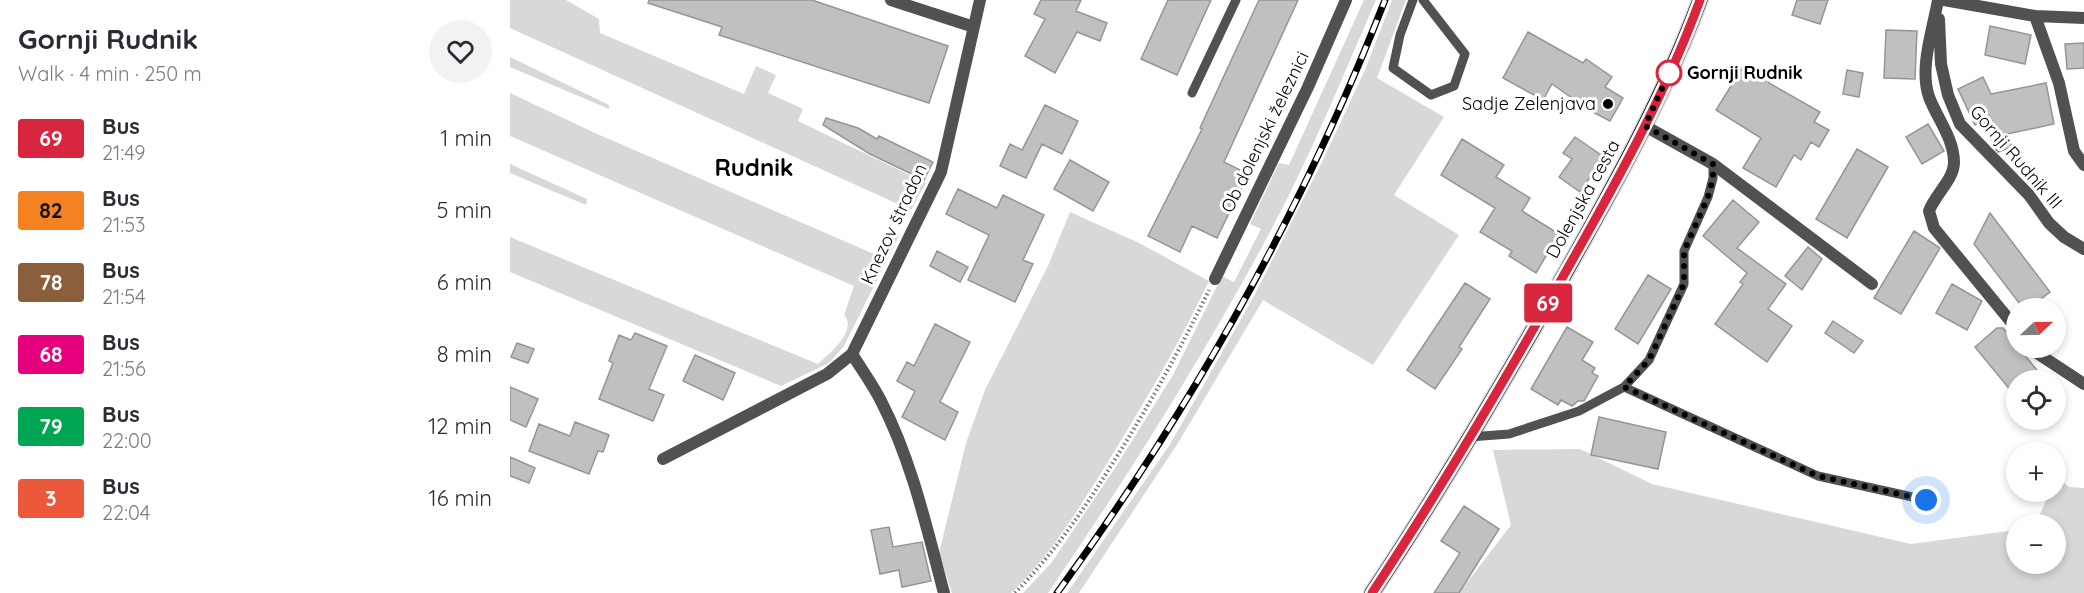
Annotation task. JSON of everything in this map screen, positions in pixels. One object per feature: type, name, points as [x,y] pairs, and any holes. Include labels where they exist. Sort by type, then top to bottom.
[{"type":"main road","name":"Dolenjska cesta","points":[[1372,593],[1421,520],[1553,294],[1645,126],[1700,0]]},
{"type":"street","points":[[891,0],[974,27]]},
{"type":"street","name":"Knezov štradon","points":[[663,459],[827,374],[852,354],[941,172],[980,0]]},
{"type":"street","name":"Ob dolenjski železnici","points":[[1215,279],[1308,87],[1346,0]]},
{"type":"street","points":[[1938,0],[1926,68],[1928,95],[1951,144],[1954,162],[1951,175],[1933,200],[1929,211],[1934,228],[2006,316]]},
{"type":"street","name":"Gornji Rudnik III","points":[[1938,0],[1941,64],[1948,95],[1960,124],[2029,195],[2049,223],[2064,237],[2084,249]]},
{"type":"street","points":[[1944,0],[2035,16],[2084,18]]},
{"type":"street","points":[[2035,16],[2059,83],[2074,151],[2084,165]]},
{"type":"street","points":[[1645,126],[1713,164],[1872,284]]},
{"type":"street","points":[[852,354],[881,402],[903,454],[920,501],[945,593]]},
{"type":"street","points":[[2045,358],[2084,384]]},
{"type":"lane","points":[[1192,93],[1236,0]]},
{"type":"lane","points":[[1413,0],[1400,34],[1393,68],[1431,95],[1454,86],[1465,54],[1423,0]]},
{"type":"lane","points":[[1470,437],[1509,434],[1579,411],[1624,387],[1649,360],[1684,284],[1684,251],[1708,197],[1713,178],[1713,164]]},
{"type":"lane","points":[[1624,387],[1818,476],[1926,500]]},
{"type":"path","points":[[1016,593],[1038,570],[1075,523],[1133,432],[1158,390],[1215,279]]},
{"type":"shaded area","points":[[510,0],[566,0],[599,19],[600,33],[744,94],[756,66],[776,75],[768,93],[803,109],[798,121],[926,183],[911,210],[510,28]]},
{"type":"shaded area","points":[[1364,0],[1376,0],[1299,175],[1245,279],[1136,460],[1048,593],[1023,593],[1052,562],[1117,465],[1173,375],[1222,276],[1234,282],[1261,229],[1250,224],[1279,163],[1289,165]]},
{"type":"shaded area","points":[[1392,0],[1406,0],[1377,78],[1444,117],[1394,195],[1459,235],[1373,365],[1263,300],[1178,443],[1079,593],[1067,593],[1169,446],[1254,296],[1321,164],[1365,70]]},
{"type":"shaded area","points":[[510,57],[609,105],[609,109],[510,67]]},
{"type":"shaded area","points":[[510,93],[595,133],[881,257],[891,234],[900,234],[844,346],[829,363],[781,386],[510,272],[510,237],[818,364],[845,335],[847,321],[844,315],[854,286],[510,136]]},
{"type":"shaded area","points":[[510,164],[587,199],[586,205],[510,173]]},
{"type":"shaded area","points":[[1070,212],[1139,243],[1209,281],[1124,436],[1077,511],[1040,562],[1011,593],[952,593],[939,553],[966,443],[985,390],[1048,266]]},
{"type":"shaded area","points":[[1580,449],[1652,484],[1911,544],[2006,531],[2006,574],[2066,574],[2066,514],[2040,514],[2045,502],[2066,502],[2066,484],[2069,487],[2084,488],[2084,593],[1459,593],[1511,525],[1493,450]]},
{"type":"building","points":[[649,0],[812,0],[948,46],[929,103],[719,35],[722,27],[648,3]]},
{"type":"building","points":[[1041,0],[1081,0],[1076,11],[1107,23],[1100,41],[1077,32],[1055,73],[1025,56],[1045,19],[1034,14]]},
{"type":"building","points":[[1168,0],[1211,0],[1177,75],[1141,59]]},
{"type":"building","points":[[1259,0],[1298,0],[1224,162],[1248,174],[1217,238],[1192,226],[1180,252],[1148,236],[1202,129],[1200,128]]},
{"type":"building","points":[[1797,0],[1828,0],[1820,24],[1792,15]]},
{"type":"building","points":[[1990,26],[2031,35],[2025,64],[1985,55]]},
{"type":"building","points":[[1886,30],[1917,31],[1915,79],[1884,78]]},
{"type":"building","points":[[1528,32],[1583,63],[1586,59],[1612,77],[1605,87],[1623,98],[1610,121],[1589,110],[1552,84],[1543,100],[1503,78]]},
{"type":"building","points":[[2084,43],[2084,68],[2067,69],[2065,44]]},
{"type":"building","points":[[1744,65],[1770,80],[1769,83],[1820,112],[1814,122],[1829,130],[1819,147],[1811,142],[1801,160],[1794,155],[1776,187],[1743,168],[1761,138],[1716,110]]},
{"type":"building","points":[[1847,70],[1863,73],[1859,97],[1843,94]]},
{"type":"building","points":[[1983,77],[1991,94],[2046,83],[2054,124],[2007,134],[2012,147],[1998,152],[1984,121],[1975,125],[1958,89]]},
{"type":"building","points":[[1045,105],[1078,121],[1062,154],[1042,144],[1026,178],[1000,166],[1010,144],[1022,150]]},
{"type":"building","points":[[826,118],[858,128],[877,139],[879,136],[933,162],[924,180],[870,154],[823,125]]},
{"type":"building","points":[[1928,124],[1944,151],[1922,164],[1906,137]]},
{"type":"building","points":[[1575,137],[1604,157],[1580,192],[1559,177],[1572,159],[1563,153]]},
{"type":"building","points":[[1462,139],[1504,165],[1496,177],[1530,198],[1522,211],[1559,234],[1536,273],[1509,256],[1512,251],[1480,232],[1495,208],[1441,175]]},
{"type":"building","points":[[1857,149],[1888,167],[1847,238],[1816,219]]},
{"type":"building","points":[[1070,160],[1109,182],[1093,211],[1054,189]]},
{"type":"building","points":[[958,189],[997,208],[1003,195],[1044,215],[1023,260],[1033,264],[1015,302],[968,280],[989,235],[946,214]]},
{"type":"building","points":[[1733,200],[1759,222],[1737,248],[1786,284],[1768,309],[1792,326],[1767,362],[1715,324],[1743,284],[1740,282],[1747,273],[1703,236]]},
{"type":"building","points":[[1990,213],[2050,292],[2042,298],[2015,298],[1974,244]]},
{"type":"building","points":[[1914,231],[1940,248],[1901,314],[1874,298]]},
{"type":"building","points":[[1808,247],[1822,259],[1802,290],[1785,276]]},
{"type":"building","points":[[937,251],[968,267],[960,282],[930,266]]},
{"type":"building","points":[[1648,275],[1671,289],[1638,344],[1615,329]]},
{"type":"building","points":[[1465,283],[1490,299],[1459,347],[1462,349],[1435,389],[1407,370]]},
{"type":"building","points":[[1952,284],[1982,301],[1967,330],[1936,313]]},
{"type":"building","points":[[1833,321],[1863,341],[1854,353],[1825,333]]},
{"type":"building","points":[[935,324],[970,342],[940,402],[958,412],[945,440],[902,417],[915,391],[897,381],[907,362],[914,366]]},
{"type":"building","points":[[1567,327],[1593,342],[1582,360],[1595,368],[1592,373],[1598,376],[1584,401],[1578,401],[1572,406],[1561,400],[1558,405],[1531,389]]},
{"type":"building","points":[[1997,328],[2003,328],[2006,332],[2006,358],[2027,358],[2037,370],[2006,370],[2006,385],[1975,347]]},
{"type":"building","points":[[635,333],[667,346],[649,389],[664,395],[653,421],[599,399],[613,363],[609,361],[619,335],[631,340]]},
{"type":"building","points":[[517,343],[534,349],[528,363],[511,357]]},
{"type":"building","points":[[695,355],[735,373],[723,400],[683,381]]},
{"type":"building","points":[[510,387],[538,399],[526,427],[510,420]]},
{"type":"building","points":[[1599,417],[1666,432],[1658,469],[1591,455]]},
{"type":"building","points":[[575,422],[609,435],[603,452],[598,451],[589,474],[529,451],[539,424],[570,436]]},
{"type":"building","points":[[510,457],[535,468],[529,483],[510,476]]},
{"type":"building","points":[[1464,506],[1499,529],[1459,593],[1434,593],[1460,553],[1441,541]]},
{"type":"building","points":[[889,527],[893,547],[922,542],[931,581],[902,587],[899,570],[880,574],[871,530]]},
{"type":"railway","points":[[1057,593],[1153,453],[1198,381],[1240,307],[1318,156],[1385,0]]},
{"type":"bus line","name":"69","points":[[1372,593],[1421,520],[1599,212],[1645,126],[1700,0]]},
{"type":"place","name":"Gornji Rudnik","points":[[1669,73]]},
{"type":"place","name":"Sadje Zelenjava","points":[[1608,104]]},
{"type":"district","name":"Rudnik","points":[[754,168]]},
{"type":"route","points":[[1669,73],[1670,71],[1645,126],[1713,164],[1713,178],[1708,197],[1684,251],[1684,284],[1649,360],[1624,387],[1818,476],[1926,500]]}]
